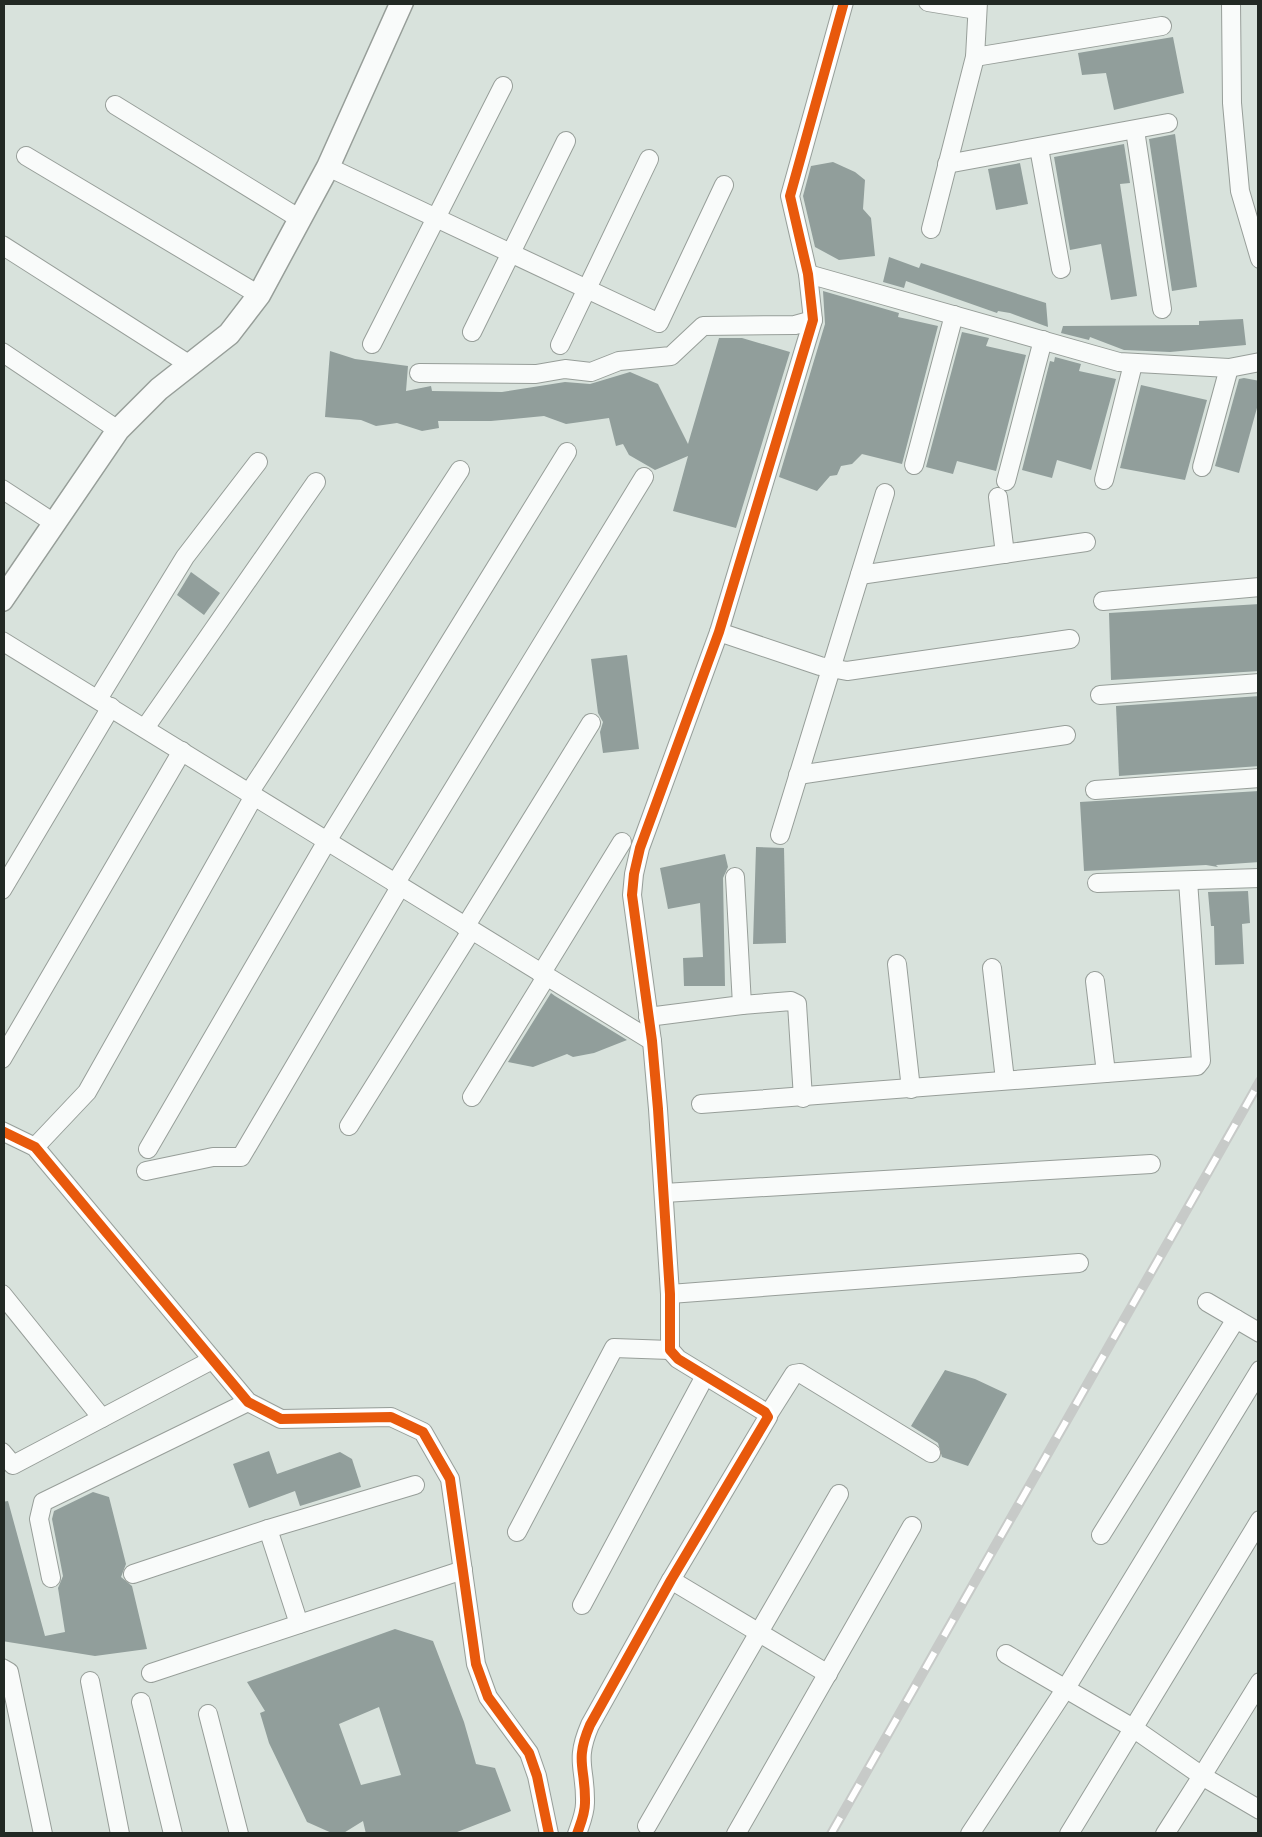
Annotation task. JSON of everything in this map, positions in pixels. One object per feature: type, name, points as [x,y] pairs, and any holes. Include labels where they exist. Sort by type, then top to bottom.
[{"type":"street","points":[[2,600],[118,430],[158,389],[229,334],[260,295],[328,168],[402,2]]},
{"type":"street","points":[[670,1350],[664,1194],[652,1041],[632,895],[634,874],[719,632],[813,320],[808,274],[790,196],[844,2]]},
{"type":"street","points":[[928,2],[978,6],[974,57],[931,229]]},
{"type":"street","points":[[1232,2],[1232,103],[1240,192],[1260,259]]},
{"type":"street","points":[[974,57],[1162,26]]},
{"type":"street","points":[[372,344],[503,86]]},
{"type":"street","points":[[115,105],[300,219]]},
{"type":"street","points":[[948,164],[1168,124]]},
{"type":"street","points":[[1134,130],[1162,308]]},
{"type":"street","points":[[472,332],[566,141]]},
{"type":"street","points":[[1039,148],[1061,269]]},
{"type":"street","points":[[26,156],[260,295]]},
{"type":"street","points":[[560,345],[648,158]]},
{"type":"street","points":[[328,168],[658,323],[724,185]]},
{"type":"street","points":[[2,245],[190,365]]},
{"type":"street","points":[[808,274],[1133,364],[1229,368],[1260,362]]},
{"type":"street","points":[[914,465],[954,315]]},
{"type":"street","points":[[419,373],[536,374],[565,369],[591,372],[619,361],[671,356],[704,326],[795,324],[813,320]]},
{"type":"street","points":[[1005,554],[1002,489],[1043,340]]},
{"type":"street","points":[[2,352],[118,430]]},
{"type":"street","points":[[1104,480],[1133,364]]},
{"type":"street","points":[[1202,467],[1229,368]]},
{"type":"street","points":[[148,1149],[327,842],[567,452]]},
{"type":"street","points":[[2,890],[186,557],[258,462]]},
{"type":"street","points":[[35,1148],[87,1092],[252,794],[460,470]]},
{"type":"street","points":[[146,1171],[212,1156],[241,1157],[398,885],[644,477]]},
{"type":"street","points":[[145,728],[316,482]]},
{"type":"street","points":[[2,488],[54,523]]},
{"type":"street","points":[[780,835],[885,493]]},
{"type":"street","points":[[860,575],[1086,542]]},
{"type":"street","points":[[1103,600],[1260,587]]},
{"type":"street","points":[[719,632],[847,671],[1070,639]]},
{"type":"street","points":[[2,640],[652,1041]]},
{"type":"street","points":[[1100,696],[1260,683]]},
{"type":"street","points":[[350,1126],[591,722]]},
{"type":"street","points":[[798,775],[1066,735]]},
{"type":"street","points":[[2,1059],[182,752]]},
{"type":"street","points":[[1095,790],[1260,778]]},
{"type":"street","points":[[472,1096],[622,842]]},
{"type":"street","points":[[736,876],[742,1005]]},
{"type":"street","points":[[1098,883],[1260,878]]},
{"type":"street","points":[[701,1104],[1200,1064],[1188,880]]},
{"type":"street","points":[[898,964],[911,1088]]},
{"type":"street","points":[[992,968],[1004,1080]]},
{"type":"street","points":[[1095,981],[1106,1074]]},
{"type":"street","points":[[648,1016],[791,1001],[796,1004],[803,1098]]},
{"type":"street","points":[[2,1132],[35,1148],[248,1402],[281,1418],[391,1417],[424,1432],[450,1479],[481,1682],[488,1698],[529,1753],[549,1834]]},
{"type":"street","points":[[664,1194],[1151,1164]]},
{"type":"street","points":[[670,1294],[1079,1264]]},
{"type":"street","points":[[2,1294],[102,1418]]},
{"type":"street","points":[[1207,1302],[1260,1332]]},
{"type":"street","points":[[1101,1535],[1236,1319]]},
{"type":"street","points":[[517,1532],[614,1348],[670,1350],[768,1415]]},
{"type":"street","points":[[6,1462],[102,1418],[212,1360]]},
{"type":"street","points":[[970,1834],[1066,1688],[1260,1370]]},
{"type":"street","points":[[577,1834],[586,1807],[579,1764],[581,1745],[671,1580],[794,1374],[800,1373],[931,1453]]},
{"type":"street","points":[[582,1605],[705,1376]]},
{"type":"street","points":[[50,1578],[39,1510],[44,1502],[248,1402]]},
{"type":"street","points":[[133,1574],[268,1528],[416,1486]]},
{"type":"street","points":[[647,1826],[838,1494]]},
{"type":"street","points":[[1068,1834],[1260,1520]]},
{"type":"street","points":[[736,1834],[912,1526]]},
{"type":"street","points":[[268,1528],[299,1624]]},
{"type":"street","points":[[151,1673],[463,1570]]},
{"type":"street","points":[[671,1580],[828,1674]]},
{"type":"street","points":[[1006,1654],[1260,1810]]},
{"type":"street","points":[[2,1668],[8,1672],[42,1834]]},
{"type":"street","points":[[90,1681],[120,1834]]},
{"type":"street","points":[[1166,1834],[1260,1682]]},
{"type":"street","points":[[141,1702],[172,1834]]},
{"type":"street","points":[[208,1714],[239,1834]]},
{"type":"building","points":[[1173,37],[1184,93],[1114,110],[1106,73],[1082,75],[1078,53]]},
{"type":"building","points":[[1175,134],[1197,287],[1172,291],[1149,139]]},
{"type":"building","points":[[1124,144],[1130,183],[1120,184],[1137,296],[1111,300],[1101,244],[1070,250],[1054,157]]},
{"type":"building","points":[[833,162],[865,180],[863,209],[871,218],[875,256],[839,260],[815,247],[803,196],[811,166]]},
{"type":"building","points":[[1020,163],[1028,204],[996,210],[988,169]]},
{"type":"building","points":[[889,257],[919,268],[921,263],[1046,303],[1048,327],[906,281],[904,288],[883,282]]},
{"type":"building","points":[[823,291],[899,313],[898,317],[938,326],[902,464],[862,454],[852,464],[841,466],[837,475],[830,476],[817,491],[779,477],[825,324]]},
{"type":"building","points":[[1243,319],[1246,345],[1170,352],[1124,350],[1090,337],[1089,340],[1061,333],[1063,326],[1199,325],[1199,321]]},
{"type":"building","points":[[962,332],[989,338],[986,346],[1026,355],[996,471],[957,461],[953,474],[926,467]]},
{"type":"building","points":[[719,338],[742,338],[790,352],[736,528],[673,511],[688,456],[655,470],[629,455],[623,444],[616,446],[609,418],[566,424],[544,416],[438,421],[439,428],[422,431],[397,423],[376,426],[361,420],[325,417],[330,351],[355,359],[408,366],[406,391],[431,386],[432,391],[502,392],[565,382],[590,384],[630,372],[658,384],[688,444]]},
{"type":"building","points":[[1055,357],[1081,364],[1079,371],[1116,379],[1091,470],[1057,460],[1052,478],[1022,470],[1050,361],[1054,362]]},
{"type":"building","points":[[1239,379],[1260,381],[1260,397],[1239,473],[1215,466]]},
{"type":"building","points":[[1141,385],[1207,400],[1185,480],[1120,468]]},
{"type":"building","points":[[191,572],[220,593],[204,615],[177,595]]},
{"type":"building","points":[[1260,604],[1260,671],[1111,680],[1109,613]]},
{"type":"building","points":[[627,655],[639,749],[603,753],[603,722],[598,713],[591,659]]},
{"type":"building","points":[[1260,696],[1260,766],[1119,776],[1116,706]]},
{"type":"building","points":[[1259,791],[1260,862],[1084,871],[1080,802]]},
{"type":"building","points":[[756,847],[784,848],[786,943],[753,944]]},
{"type":"building","points":[[725,854],[725,986],[684,986],[683,958],[703,957],[700,903],[668,909],[660,868]]},
{"type":"building","points":[[1248,891],[1250,923],[1242,924],[1244,964],[1215,965],[1208,892]]},
{"type":"building","points":[[551,993],[627,1040],[594,1053],[573,1057],[567,1054],[533,1067],[508,1062]]},
{"type":"building","points":[[945,1370],[1007,1394],[968,1466],[942,1457],[938,1443],[911,1426]]},
{"type":"building","points":[[269,1451],[277,1474],[340,1452],[352,1459],[361,1487],[300,1506],[295,1491],[249,1508],[233,1464]]},
{"type":"building","points":[[93,1492],[109,1497],[126,1564],[121,1577],[132,1586],[147,1649],[95,1656],[2,1641],[2,1502],[8,1501],[45,1636],[65,1632],[58,1588],[63,1576],[52,1519],[54,1511]]},
{"type":"building","points":[[395,1629],[433,1641],[476,1764],[495,1768],[511,1811],[452,1834],[366,1834],[363,1821],[342,1834],[334,1834],[307,1822],[269,1743],[260,1713],[265,1711],[247,1682]],"holes":[[[379,1707],[401,1775],[361,1785],[339,1724]]]},
{"type":"railway","points":[[831,1834],[1260,1081]]},
{"type":"cycle path","points":[[577,1834],[585,1807],[583,1748],[590,1725],[768,1417],[670,1350],[658,1109],[632,895],[640,848],[719,632],[813,320],[808,274],[790,196],[844,2]]},
{"type":"cycle path","points":[[2,1131],[35,1147],[248,1402],[281,1419],[391,1417],[423,1432],[450,1479],[476,1664],[488,1697],[529,1753],[549,1834]]}]
